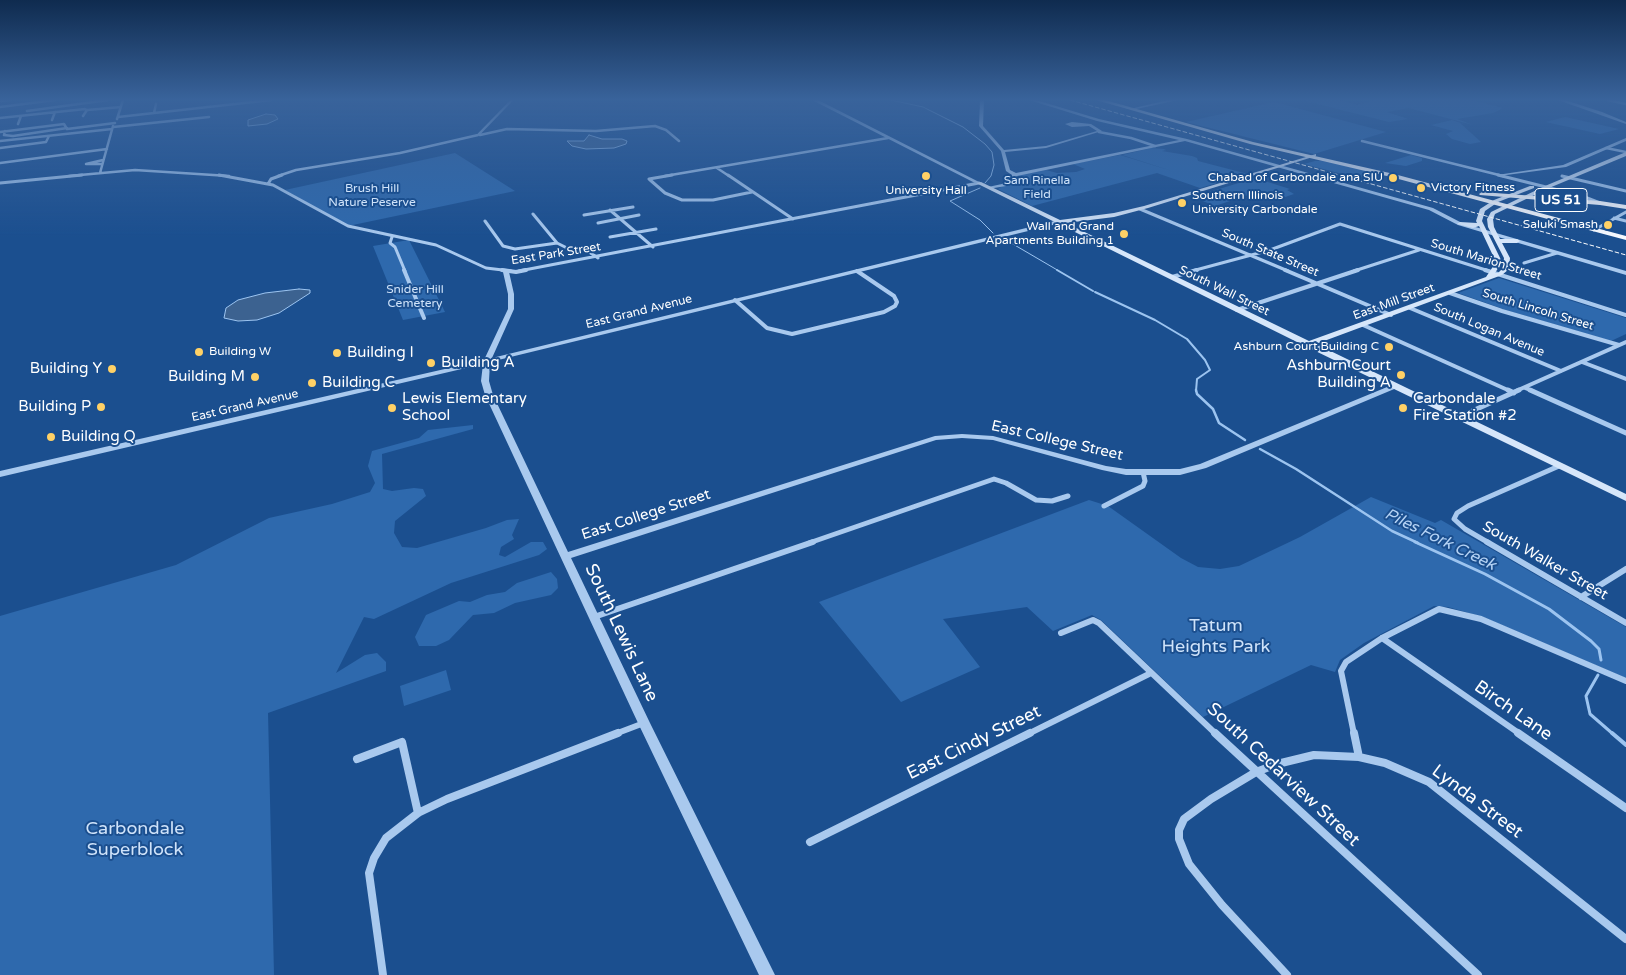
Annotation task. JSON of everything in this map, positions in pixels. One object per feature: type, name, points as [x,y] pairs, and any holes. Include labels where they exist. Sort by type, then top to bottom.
[{"type":"highway","name":"US 51","points":[[1270,146],[1387,174],[1626,238]]},
{"type":"highway","name":"US 51","points":[[1312,156],[1443,186],[1505,197],[1600,203],[1626,207]]},
{"type":"main road","points":[[1493,272],[1499,262],[1498,256],[1478,217],[1482,210],[1505,197],[1625,152]]},
{"type":"main road","points":[[1500,274],[1508,264],[1491,226],[1490,219],[1494,212],[1625,152]]},
{"type":"main road","name":"East Grand Avenue","points":[[1059,222],[1114,215],[1140,209],[1312,156]]},
{"type":"main road","name":"South Wall Street","points":[[979,183],[1236,310],[1626,498]]},
{"type":"main road","points":[[1460,224],[1473,226],[1481,224]]},
{"type":"main road","points":[[1498,238],[1517,241]]},
{"type":"main road","name":"East Mill Street","points":[[1487,279],[1493,272]]},
{"type":"main road","name":"East Mill Street","points":[[1308,344],[1391,316],[1500,274]]},
{"type":"street","points":[[0,148],[19,146]]},
{"type":"street","points":[[100,173],[108,146]]},
{"type":"street","points":[[268,184],[271,179],[296,170],[400,153],[432,146]]},
{"type":"street","points":[[752,192],[713,200],[682,200],[671,197],[650,179],[845,146]]},
{"type":"street","name":"South Wall Street","points":[[903,146],[979,183]]},
{"type":"street","points":[[998,146],[1003,151],[1008,171],[1015,175]]},
{"type":"street","points":[[1003,151],[1048,146]]},
{"type":"street","points":[[990,188],[1004,185],[1015,175],[1155,146]]},
{"type":"street","points":[[1206,146],[1431,209],[1460,224],[1498,238]]},
{"type":"street","points":[[1380,146],[1547,187],[1600,203]]},
{"type":"street","points":[[1499,175],[1554,168],[1612,146]]},
{"type":"street","points":[[1606,148],[1625,152]]},
{"type":"street","points":[[0,163],[107,149]]},
{"type":"street","points":[[102,162],[86,164],[102,162]]},
{"type":"street","points":[[716,168],[793,219]]},
{"type":"street","name":"East Park Street","points":[[0,183],[136,170],[194,172],[268,184],[292,194],[348,226],[436,246],[486,268],[506,272],[528,271],[598,258],[979,183]]},
{"type":"street","points":[[1562,176],[1626,191]]},
{"type":"street","points":[[584,215],[633,206]]},
{"type":"street","name":"South State Street","points":[[1140,209],[1391,316]]},
{"type":"street","points":[[610,210],[634,233],[653,247]]},
{"type":"street","points":[[1594,230],[1626,212]]},
{"type":"street","points":[[534,214],[557,243],[567,248],[586,250],[598,258]]},
{"type":"street","points":[[598,223],[639,215]]},
{"type":"street","points":[[1614,218],[1626,221]]},
{"type":"street","points":[[485,221],[503,246],[515,249],[557,243]]},
{"type":"street","name":"East Grand Avenue","points":[[0,474],[487,361],[1059,222]]},
{"type":"street","name":"South Marion Street","points":[[1251,255],[1340,224],[1626,315]]},
{"type":"street","points":[[610,237],[656,229]]},
{"type":"street","points":[[392,236],[390,243],[395,247],[424,318]]},
{"type":"street","points":[[1517,241],[1626,273]]},
{"type":"street","points":[[1236,310],[1419,250]]},
{"type":"street","points":[[1524,263],[1557,253]]},
{"type":"street","points":[[1172,277],[1251,255]]},
{"type":"street","points":[[735,300],[768,328],[792,334],[884,312],[895,306],[897,302],[894,296],[857,271]]},
{"type":"street","name":"South Lewis Lane","points":[[506,272],[511,294],[511,309],[487,361],[485,381],[489,395],[644,723],[767,975]]},
{"type":"street","name":"South Lincoln Street","points":[[1450,293],[1502,311],[1620,345]]},
{"type":"street","name":"South Logan Avenue","points":[[1410,308],[1561,371]]},
{"type":"street","points":[[1363,325],[1514,393]]},
{"type":"street","points":[[1459,417],[1626,342]]},
{"type":"street","points":[[1582,362],[1626,379]]},
{"type":"street","name":"East College Street","points":[[565,556],[935,438],[962,436],[993,438],[1106,468],[1143,472],[1180,472],[1203,466],[1395,387]]},
{"type":"street","points":[[1525,388],[1626,433]]},
{"type":"street","name":"South Walker Street","points":[[1559,466],[1468,506],[1457,513],[1454,519],[1465,529],[1626,623]]},
{"type":"street","points":[[1104,506],[1144,486],[1143,472]]},
{"type":"street","points":[[594,617],[994,479],[1006,483],[1036,500],[1052,501],[1068,496]]},
{"type":"street","points":[[1580,597],[1626,569]]},
{"type":"street","points":[[1359,757],[1341,671],[1346,662],[1382,638],[1433,611],[1447,610],[1481,619],[1626,681]]},
{"type":"street","name":"South Cedarview Street","points":[[1061,633],[1093,620],[1099,623],[1256,772],[1478,975]]},
{"type":"street","name":"Birch Lane","points":[[1382,638],[1626,808]]},
{"type":"street","name":"East Cindy Street","points":[[810,842],[1151,672]]},
{"type":"street","points":[[383,975],[369,874],[374,858],[386,838],[418,813],[446,799],[644,723]]},
{"type":"street","points":[[357,759],[402,742],[418,813]]},
{"type":"street","name":"Lynda Street","points":[[1287,975],[1222,905],[1189,864],[1179,839],[1179,830],[1184,819],[1211,799],[1256,772],[1277,764],[1314,756],[1359,757],[1385,763],[1436,786],[1626,939]]},
{"type":"green space","points":[[1280,146],[1342,146],[1314,154]]},
{"type":"green space","name":"Sam Rinella Field","points":[[1151,148],[1164,149],[1166,150],[1162,151],[1192,156],[1197,158],[1198,161],[1248,174],[1200,188],[1157,173],[1032,206],[998,189],[1019,175],[1046,170],[1057,173],[1076,172],[1085,169],[1073,164],[1120,155],[1172,171],[1122,155]]},
{"type":"green space","name":"Brush Hill Nature Peserve","points":[[455,153],[515,191],[348,226],[285,190]]},
{"type":"green space","points":[[1411,155],[1422,158],[1422,161],[1406,166],[1385,163]]},
{"type":"green space","points":[[1315,161],[1375,172],[1358,178],[1304,164]]},
{"type":"green space","points":[[1255,178],[1290,189],[1287,190],[1294,194],[1282,198],[1260,191],[1215,206],[1193,197]]},
{"type":"green space","name":"Snider Hill Cemetery","points":[[409,240],[445,312],[403,320],[373,246]]},
{"type":"green space","points":[[1499,278],[1626,318],[1626,334],[1611,341],[1509,311],[1458,293]]},
{"type":"green space","name":"Carbondale Superblock","points":[[473,425],[473,429],[382,454],[383,489],[392,491],[414,488],[423,489],[426,496],[395,521],[394,533],[402,547],[417,548],[507,520],[519,519],[512,535],[514,539],[501,547],[499,555],[505,557],[531,542],[543,542],[547,549],[539,555],[451,583],[374,619],[364,617],[336,673],[365,655],[377,653],[386,662],[386,671],[268,713],[274,975],[0,975],[0,616],[176,565],[269,518],[332,504],[370,492],[375,483],[368,466],[372,451],[419,438],[428,430]]},
{"type":"green space","name":"Tatum Heights Park","points":[[1371,497],[1435,523],[1441,520],[1626,627],[1626,678],[1483,617],[1448,607],[1434,606],[1364,643],[1340,660],[1335,672],[1311,665],[1203,717],[1101,620],[1092,615],[1053,631],[1027,607],[943,619],[980,667],[901,702],[819,602],[1089,500],[1108,506],[1181,558],[1198,567],[1220,569],[1239,566],[1300,537]]},
{"type":"green space","points":[[551,572],[557,579],[558,588],[551,595],[515,603],[494,613],[473,615],[449,640],[436,646],[419,646],[415,637],[426,615],[459,601],[470,602],[487,595],[505,592],[517,583]]},
{"type":"green space","points":[[446,670],[451,690],[404,706],[400,686]]},
{"type":"shaded area","points":[[572,146],[622,146],[614,148],[586,149]]},
{"type":"shaded area","points":[[299,289],[310,290],[310,293],[279,313],[257,320],[238,321],[224,318],[226,308],[238,300],[265,293]]},
{"type":"waterway","name":"Piles Fork Creek","points":[[985,183],[991,176],[994,165],[992,152],[986,146]]},
{"type":"waterway","name":"Piles Fork Creek","points":[[980,188],[950,201],[980,220],[993,233]]},
{"type":"waterway","name":"Piles Fork Creek","points":[[1006,240],[1059,271]]},
{"type":"waterway","name":"Piles Fork Creek","points":[[1057,270],[1093,291]]},
{"type":"waterway","name":"Piles Fork Creek","points":[[1095,292],[1155,320],[1187,339],[1205,360],[1210,370],[1197,379],[1196,390]]},
{"type":"waterway","name":"Piles Fork Creek","points":[[1196,390],[1197,394],[1213,409],[1219,423],[1245,440]]},
{"type":"waterway","name":"Piles Fork Creek","points":[[1260,449],[1296,469],[1392,531],[1418,543]]},
{"type":"waterway","name":"Piles Fork Creek","points":[[1415,542],[1485,574],[1549,609],[1591,641],[1599,649],[1601,660]]},
{"type":"waterway","name":"Piles Fork Creek","points":[[1598,675],[1586,696],[1590,714],[1613,734]]},
{"type":"waterway","name":"Piles Fork Creek","points":[[1612,733],[1626,745]]},
{"type":"railway","points":[[1233,146],[1626,255]]},
{"type":"place","name":"University Hall","points":[[926,176]]},
{"type":"place","name":"Chabad of Carbondale ana SIU","points":[[1393,178]]},
{"type":"place","name":"Victory Fitness","points":[[1421,188]]},
{"type":"place","name":"Southern Illinois University Carbondale","points":[[1182,203]]},
{"type":"place","name":"Saluki Smash","points":[[1608,225]]},
{"type":"place","name":"Wall and Grand Apartments Building 1","points":[[1124,234]]},
{"type":"place","name":"Ashburn Court Building C","points":[[1389,347]]},
{"type":"place","name":"Building W","points":[[199,352]]},
{"type":"place","name":"Building I","points":[[337,353]]},
{"type":"place","name":"Building A","points":[[431,363]]},
{"type":"place","name":"Building Y","points":[[112,369]]},
{"type":"place","name":"Ashburn Court Building A","points":[[1401,375]]},
{"type":"place","name":"Building M","points":[[255,377]]},
{"type":"place","name":"Building C","points":[[312,383]]},
{"type":"place","name":"Building P","points":[[101,407]]},
{"type":"place","name":"Lewis Elementary School","points":[[392,408]]},
{"type":"place","name":"Carbondale Fire Station #2","points":[[1403,408]]},
{"type":"place","name":"Building Q","points":[[51,437]]}]
